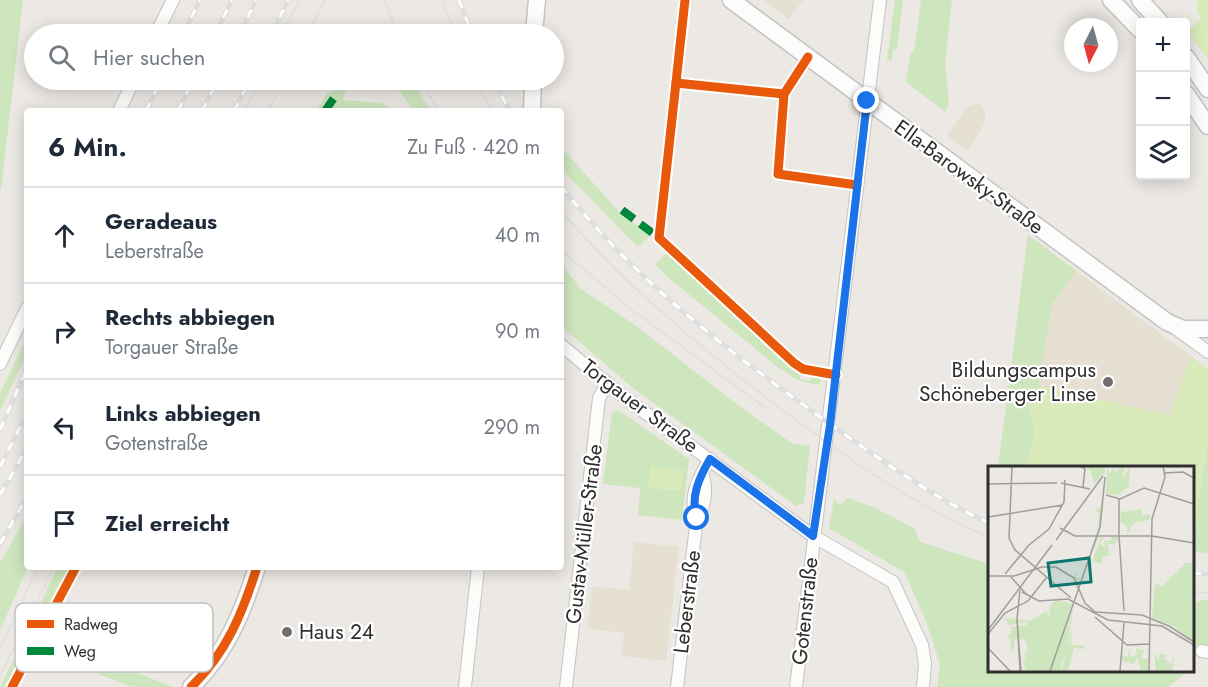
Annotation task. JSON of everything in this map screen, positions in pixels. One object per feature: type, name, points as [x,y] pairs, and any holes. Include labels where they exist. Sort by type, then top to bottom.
[{"type":"street","points":[[161,24],[173,0]]},
{"type":"street","points":[[535,24],[537,0]]},
{"type":"street","name":"Ella-Barowsky-Straße","points":[[731,0],[1208,352]]},
{"type":"street","name":"Gotenstraße","points":[[796,687],[813,536],[830,425],[880,0]]},
{"type":"street","points":[[1111,0],[1136,26]]},
{"type":"street","points":[[1140,0],[1156,18]]},
{"type":"street","points":[[1190,64],[1208,89]]},
{"type":"street","points":[[120,108],[129,90]]},
{"type":"street","points":[[532,108],[533,90]]},
{"type":"street","points":[[1190,101],[1208,126]]},
{"type":"street","points":[[0,364],[24,314]]},
{"type":"street","points":[[1167,322],[1183,329],[1208,329]]},
{"type":"street","name":"Torgauer Straße","points":[[564,348],[607,384],[813,536],[890,579],[898,587],[924,650],[922,687]]},
{"type":"street","name":"Gustav-Müller-Straße","points":[[566,687],[599,398],[607,384]]},
{"type":"street","name":"Leberstraße","points":[[677,687],[697,517],[702,512],[705,482],[702,474],[710,459]]},
{"type":"street","points":[[213,662],[225,644],[257,570]]},
{"type":"street","points":[[465,687],[478,570]]},
{"type":"street","points":[[191,687],[206,672]]},
{"type":"shaded area","points":[[764,0],[803,0],[789,19]]},
{"type":"shaded area","points":[[979,103],[985,112],[985,122],[968,151],[947,135],[967,107]]},
{"type":"shaded area","name":"Bildungscampus Schöneberger Linse","points":[[1028,235],[1208,369],[1208,440],[1193,545],[1193,466],[998,466]]},
{"type":"shaded area","points":[[634,542],[679,547],[666,661],[621,656],[624,633],[587,629],[592,586],[629,590]]},
{"type":"green space","points":[[0,0],[23,0],[1,190],[0,190]]},
{"type":"green space","points":[[895,0],[903,0],[897,49],[893,49],[892,61],[887,60]]},
{"type":"green space","points":[[921,0],[952,0],[945,64],[949,105],[945,112],[906,82],[911,52],[914,52]]},
{"type":"green space","points":[[1195,0],[1208,0],[1208,60],[1190,35],[1190,30],[1201,17],[1196,11],[1198,3]]},
{"type":"green space","points":[[335,90],[346,91],[343,100],[382,103],[390,108],[318,108],[327,93]]},
{"type":"green space","points":[[399,90],[418,90],[429,108],[411,108]]},
{"type":"green space","points":[[564,150],[619,212],[650,235],[638,247],[564,172]]},
{"type":"green space","points":[[1028,235],[1076,271],[1052,304],[1036,400],[1028,406],[1035,431],[1026,466],[998,466]]},
{"type":"green space","points":[[667,253],[769,348],[800,372],[800,379],[811,381],[812,375],[821,376],[820,385],[800,381],[780,369],[664,274],[655,264]]},
{"type":"green space","points":[[564,268],[581,289],[635,325],[743,409],[793,444],[810,446],[804,503],[796,506],[633,388],[564,329]]},
{"type":"green space","points":[[24,343],[24,359],[0,411],[0,393]]},
{"type":"green space","points":[[1191,356],[1208,369],[1208,440],[1193,545],[1193,466],[1026,466],[1035,431],[1028,406],[1036,400],[1039,386],[1170,415]]},
{"type":"green space","points":[[618,410],[689,459],[682,520],[638,515],[640,488],[603,484],[612,412]]},
{"type":"green space","points":[[1208,440],[1208,553],[1193,552]]},
{"type":"green space","points":[[650,466],[683,470],[681,491],[648,488]]},
{"type":"green space","points":[[848,498],[873,507],[914,528],[920,542],[988,564],[988,672],[1188,672],[1168,687],[937,687],[940,664],[926,621],[904,572],[829,528],[834,499],[840,505]]},
{"type":"green space","points":[[24,521],[24,570],[27,570],[0,630],[0,562]]},
{"type":"green space","points":[[57,570],[77,570],[60,603],[41,603]]},
{"type":"green space","points":[[1208,600],[1208,645],[1193,645],[1193,604]]},
{"type":"green space","points":[[15,656],[15,672],[26,672],[19,687],[0,687]]},
{"type":"green space","points":[[93,672],[135,672],[173,687],[132,687]]},
{"type":"tram line","points":[[287,24],[299,0]]},
{"type":"tram line","points":[[313,24],[325,0]]},
{"type":"tram line","points":[[384,0],[394,24]]},
{"type":"tram line","points":[[442,0],[451,24]]},
{"type":"tram line","points":[[246,108],[255,90]]},
{"type":"tram line","points":[[270,108],[279,90]]},
{"type":"tram line","points":[[426,90],[437,108]]},
{"type":"tram line","points":[[480,90],[490,108]]},
{"type":"tram line","points":[[564,214],[639,292],[754,388],[833,447],[908,496],[988,537]]},
{"type":"tram line","points":[[564,253],[632,310],[767,409]]},
{"type":"tram line","points":[[21,603],[37,570]]},
{"type":"tram line","points":[[36,603],[53,570]]},
{"type":"tram line","points":[[1193,592],[1208,593]]},
{"type":"tram line","points":[[0,649],[15,617]]},
{"type":"tram line","points":[[0,676],[15,646]]},
{"type":"railway","points":[[188,24],[200,0]]},
{"type":"railway","points":[[220,24],[232,0]]},
{"type":"railway","points":[[245,24],[256,0]]},
{"type":"railway","points":[[277,24],[288,0]]},
{"type":"railway","points":[[459,0],[468,24]]},
{"type":"railway","points":[[147,108],[156,90]]},
{"type":"railway","points":[[179,108],[188,90]]},
{"type":"railway","points":[[204,108],[213,90]]},
{"type":"railway","points":[[236,108],[245,90]]},
{"type":"railway","points":[[498,90],[508,108]]},
{"type":"railway","points":[[564,190],[590,221],[653,285],[757,371],[927,490],[988,523]]},
{"type":"railway","points":[[0,430],[24,375]]},
{"type":"railway","points":[[0,467],[24,419]]},
{"type":"railway","points":[[0,495],[24,453]]},
{"type":"railway","points":[[0,544],[24,502]]},
{"type":"railway","points":[[1193,573],[1208,574]]},
{"type":"marked path","points":[[327,108],[338,92]]},
{"type":"marked path","points":[[622,210],[659,238]]},
{"type":"cycle path","points":[[685,0],[659,238],[794,363],[803,369],[836,375]]},
{"type":"cycle path","points":[[808,57],[784,94],[778,174],[857,185]]},
{"type":"cycle path","points":[[676,83],[784,94]]},
{"type":"cycle path","points":[[57,603],[74,570]]},
{"type":"cycle path","points":[[213,662],[232,632],[256,570]]},
{"type":"cycle path","points":[[12,687],[20,672]]},
{"type":"cycle path","points":[[191,687],[205,672]]},
{"type":"place","name":"Bildungscampus Schöneberger Linse","points":[[1108,382]]},
{"type":"place","name":"Haus 24","points":[[287,632]]},
{"type":"route","points":[[697,518],[693,510],[697,481],[710,459],[813,536],[830,425],[867,101]]}]
